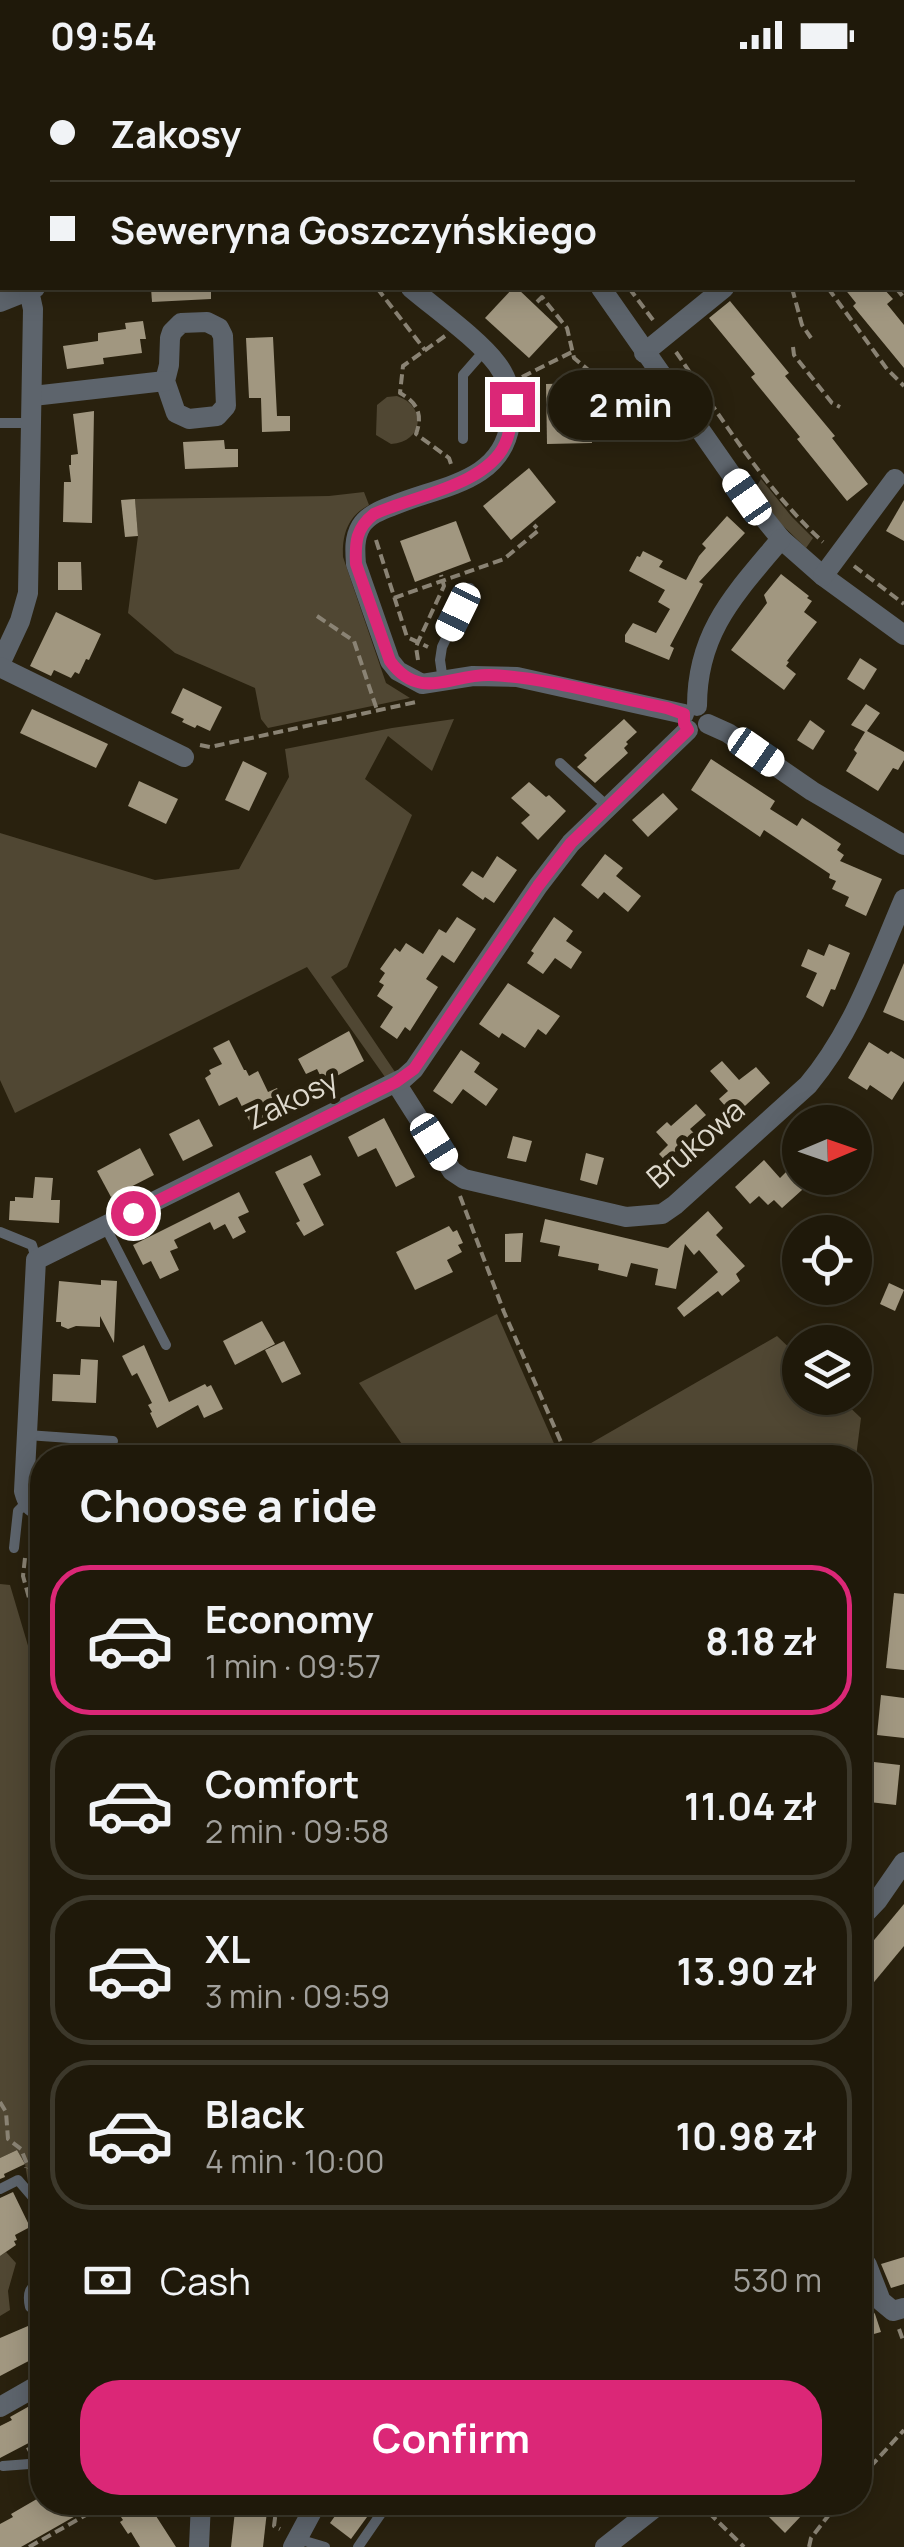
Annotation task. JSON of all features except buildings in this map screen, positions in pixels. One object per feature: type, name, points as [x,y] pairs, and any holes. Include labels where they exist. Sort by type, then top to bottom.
[{"type":"street","points":[[0,302],[30,290]]},
{"type":"street","points":[[32,290],[28,594],[0,666],[187,751]]},
{"type":"street","points":[[413,290],[499,366],[512,404],[505,444],[496,458],[473,477],[374,514],[358,530],[356,564],[390,661],[398,671],[431,685],[487,675],[517,678],[694,718],[728,733],[812,791],[904,845]]},
{"type":"street","points":[[602,290],[747,497],[781,539],[823,576],[904,635]]},
{"type":"street","points":[[644,352],[722,290]]},
{"type":"street","points":[[207,322],[219,328],[223,336],[226,399],[223,412],[210,418],[181,417],[165,381],[170,338],[176,327],[207,322]]},
{"type":"street","points":[[33,396],[165,381]]},
{"type":"street","points":[[823,576],[895,479]]},
{"type":"street","points":[[694,718],[700,664],[718,622],[730,599],[781,539]]},
{"type":"street","name":"Zakosy","points":[[36,1260],[396,1082],[414,1069],[571,843],[694,718]]},
{"type":"street","name":"Brukowa","points":[[396,1082],[452,1171],[464,1179],[626,1217],[662,1214],[808,1084],[824,1065],[855,1012],[904,900]]},
{"type":"street","points":[[30,1499],[24,1490],[36,1260]]},
{"type":"street","points":[[872,1905],[903,1868]]},
{"type":"street","points":[[872,2277],[881,2301],[899,2309]]},
{"type":"street","points":[[0,2407],[30,2390]]},
{"type":"street","points":[[199,2547],[200,2515]]},
{"type":"street","points":[[293,2539],[309,2515]]},
{"type":"street","points":[[605,2547],[646,2515]]},
{"type":"lane","points":[[464,438],[463,375],[484,351]]},
{"type":"lane","points":[[0,422],[32,423]]},
{"type":"lane","points":[[443,682],[442,647],[470,588]]},
{"type":"lane","points":[[560,763],[607,806]]},
{"type":"lane","points":[[105,1226],[166,1345]]},
{"type":"lane","points":[[0,1232],[32,1245],[36,1260]]},
{"type":"lane","points":[[26,1435],[113,1441]]},
{"type":"lane","points":[[20,1549],[18,1511],[30,1508]]},
{"type":"lane","points":[[0,2189],[18,2180],[30,2194]]},
{"type":"lane","points":[[30,2290],[30,2307]]},
{"type":"lane","points":[[3,2466],[30,2464]]},
{"type":"lane","points":[[358,2547],[380,2515]]},
{"type":"lane","points":[[293,2539],[326,2547]]},
{"type":"path","points":[[379,290],[425,350]]},
{"type":"path","points":[[630,290],[794,515],[838,555],[904,604]]},
{"type":"path","points":[[793,290],[802,324],[812,338]]},
{"type":"path","points":[[829,290],[904,386]]},
{"type":"path","points":[[537,302],[542,297],[564,323],[572,352],[598,378],[601,416],[595,416]]},
{"type":"path","points":[[439,342],[407,360],[400,393],[419,410],[416,434],[449,458]]},
{"type":"path","points":[[793,346],[794,355],[832,404],[840,407]]},
{"type":"path","points":[[526,375],[572,352]]},
{"type":"path","points":[[394,598],[504,559],[539,530],[534,525]]},
{"type":"path","points":[[376,531],[374,536],[406,637],[418,642],[444,586],[442,578]]},
{"type":"path","points":[[317,616],[354,641],[377,710]]},
{"type":"path","points":[[187,751],[418,702]]},
{"type":"path","points":[[458,1191],[504,1312],[562,1445]]},
{"type":"path","points":[[20,1549],[30,1601]]},
{"type":"path","points":[[0,2102],[6,2112],[8,2139],[21,2149]]},
{"type":"path","points":[[872,2465],[904,2430]]},
{"type":"path","points":[[29,2547],[86,2515]]},
{"type":"path","points":[[275,2515],[274,2526],[293,2539]]},
{"type":"path","points":[[711,2515],[744,2547]]},
{"type":"path","points":[[809,2547],[811,2538],[829,2515]]},
{"type":"shaded area","points":[[397,396],[413,407],[418,423],[410,437],[391,444],[376,435],[377,405],[387,397]]},
{"type":"shaded area","points":[[761,479],[813,538],[806,548],[760,497],[755,489]]},
{"type":"shaded area","points":[[364,492],[369,505],[348,526],[343,557],[386,683],[410,698],[268,728],[261,719],[255,688],[175,653],[128,613],[138,536],[135,499]]},
{"type":"shaded area","points":[[454,719],[432,771],[388,736],[365,779],[412,815],[347,967],[331,977],[395,1072],[385,1077],[307,967],[15,1113],[0,1080],[0,833],[155,880],[239,869],[289,777],[285,749]]},
{"type":"shaded area","points":[[497,1314],[555,1445],[403,1445],[359,1383]]},
{"type":"shaded area","points":[[777,1336],[782,1341],[782,1415],[858,1415],[861,1418],[858,1445],[588,1445]]},
{"type":"shaded area","points":[[0,1584],[10,1585],[30,1652],[30,2185],[17,2150],[0,2158]]},
{"type":"shaded area","points":[[6,2252],[16,2263],[8,2291],[10,2310],[0,2316],[0,2256]]},
{"type":"route","points":[[133,1213],[404,1078],[571,843],[688,730],[684,714],[667,708],[487,675],[422,684],[406,677],[390,661],[356,564],[358,530],[374,514],[479,473],[505,444],[512,404]]}]
